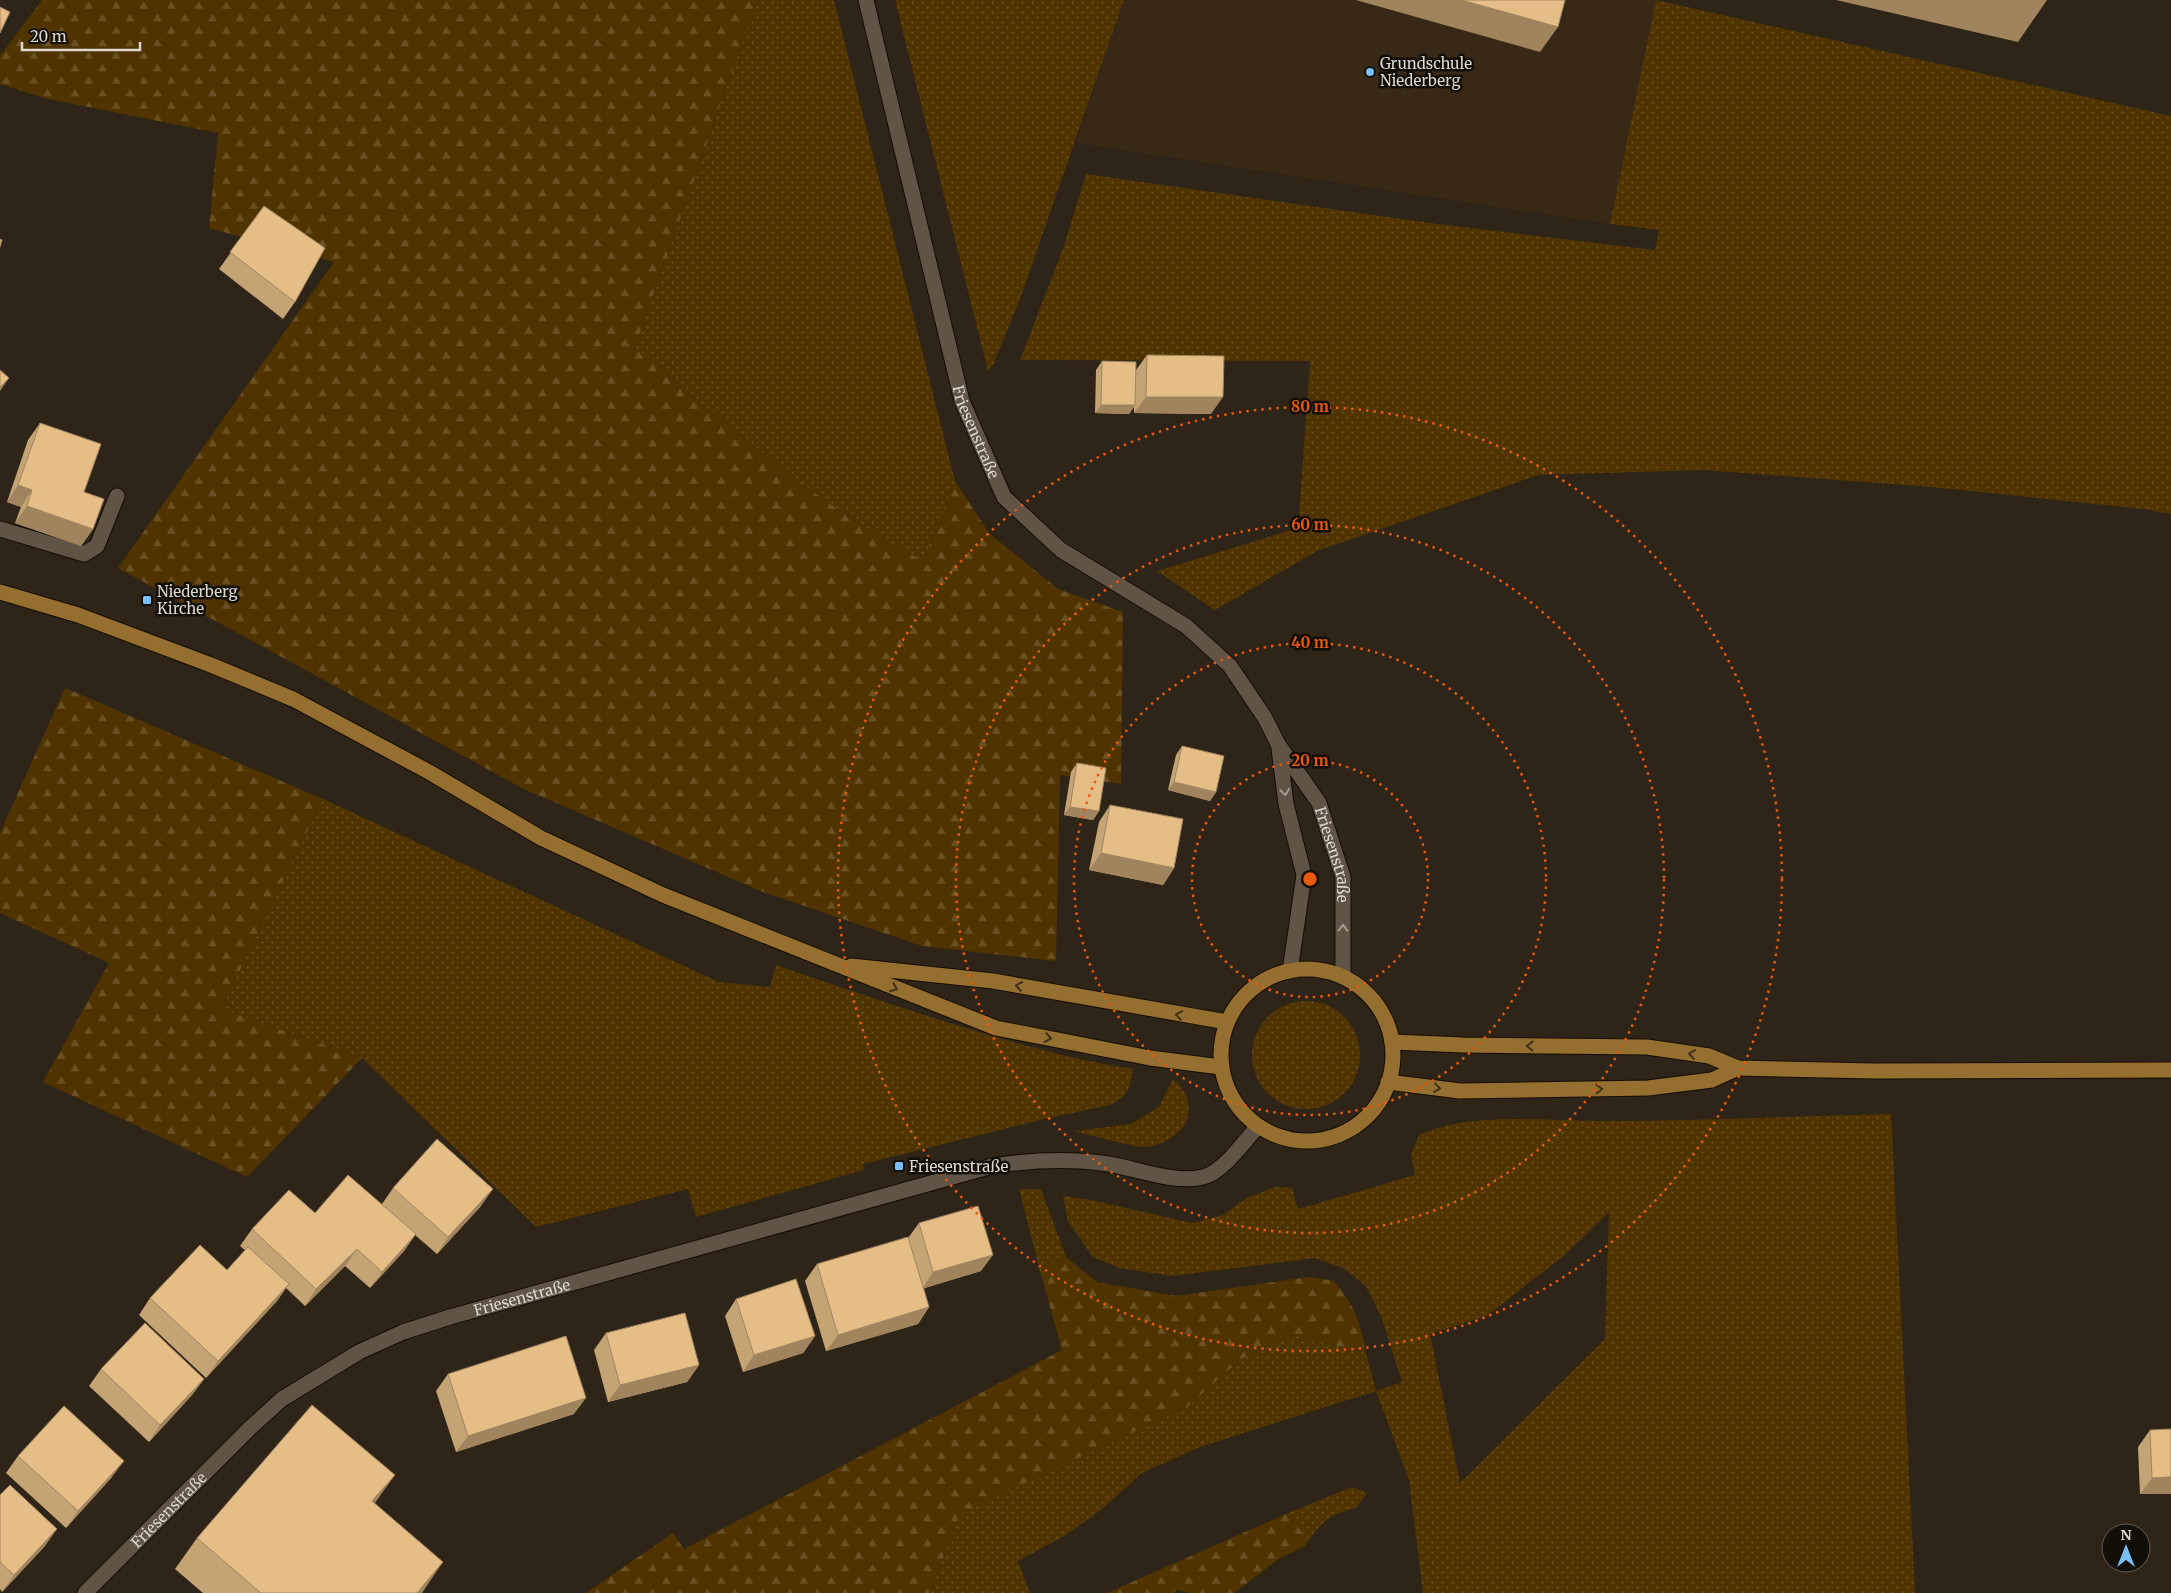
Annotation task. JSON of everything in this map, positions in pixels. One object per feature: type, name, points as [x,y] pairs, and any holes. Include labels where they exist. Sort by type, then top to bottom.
[{"type":"main road","points":[[0,592],[78,615],[211,665],[293,699],[429,772],[541,838],[663,895],[996,1028],[1150,1058],[1221,1067]]},
{"type":"main road","points":[[832,964],[993,981],[1227,1022]]},
{"type":"main road","points":[[1317,970],[1343,977],[1360,988],[1375,1003],[1386,1021],[1392,1042],[1393,1062],[1388,1082],[1378,1102],[1368,1114],[1345,1132],[1323,1139],[1301,1141],[1278,1136],[1258,1126],[1234,1101],[1226,1084],[1221,1067],[1221,1045],[1227,1022],[1237,1004],[1252,989],[1270,978],[1290,971],[1317,970]]},
{"type":"main road","points":[[1392,1042],[1463,1046],[1647,1047],[1709,1056],[1738,1068],[1874,1071],[2171,1070]]},
{"type":"main road","points":[[1388,1082],[1460,1091],[1648,1088],[1712,1080],[1738,1068]]},
{"type":"street","name":"Friesenstraße","points":[[866,0],[962,402],[1004,497],[1061,550],[1186,626],[1230,666],[1264,718],[1278,744],[1319,803],[1344,877],[1343,977]]},
{"type":"street","points":[[0,529],[84,554],[96,546],[117,496]]},
{"type":"street","name":"Friesenstraße","points":[[1278,744],[1286,804],[1304,875],[1290,971]]},
{"type":"street","name":"Friesenstraße","points":[[86,1593],[250,1428],[282,1399],[359,1352],[404,1332],[459,1314],[684,1250],[992,1166],[1023,1162],[1081,1160],[1182,1179],[1204,1177],[1221,1167],[1258,1126]]},
{"type":"shaded area","name":"Grundschule Niederberg","points":[[1124,0],[1656,0],[1610,224],[1076,143]]},
{"type":"green space","points":[[42,0],[757,0],[635,347],[738,434],[809,489],[884,539],[923,561],[955,481],[989,533],[1058,589],[1123,612],[1121,784],[1060,775],[1056,961],[922,946],[763,892],[524,789],[118,568],[334,262],[209,228],[218,133],[44,98],[0,84],[0,56]]},
{"type":"green space","points":[[757,0],[834,0],[955,481],[923,562],[846,515],[809,489],[738,434],[635,347]]},
{"type":"green space","points":[[895,0],[1124,0],[1020,299],[993,365],[988,371]]},
{"type":"green space","points":[[1656,0],[2171,116],[2171,514],[2144,509],[1932,487],[1703,470],[1538,475],[1317,551],[1215,610],[1157,571],[1298,528],[1310,361],[1020,360],[1063,249],[1086,174],[1437,224],[1655,250],[1659,230],[1610,224]]},
{"type":"green space","points":[[65,688],[323,799],[221,1009],[362,1058],[247,1177],[43,1082],[109,963],[0,913],[0,833]]},
{"type":"green space","points":[[323,799],[719,982],[770,987],[776,965],[911,1011],[1000,1038],[1066,1056],[1133,1069],[1129,1087],[1125,1095],[1110,1105],[1044,1119],[863,1164],[864,1170],[696,1217],[688,1189],[536,1227],[362,1058],[221,1009]]},
{"type":"green space","points":[[1306,1001],[1327,1005],[1344,1017],[1356,1034],[1360,1055],[1356,1076],[1344,1093],[1327,1105],[1306,1109],[1285,1105],[1268,1093],[1256,1076],[1252,1055],[1256,1034],[1268,1017],[1285,1005]]},
{"type":"green space","points":[[1173,1079],[1186,1095],[1189,1110],[1183,1127],[1167,1141],[1154,1146],[1141,1147],[1075,1131],[1131,1124],[1159,1107]]},
{"type":"green space","points":[[1891,1114],[1915,1593],[1423,1593],[1409,1480],[1376,1391],[1402,1382],[1382,1319],[1366,1286],[1343,1268],[1315,1258],[1173,1276],[1119,1268],[1092,1256],[1068,1221],[1063,1196],[1091,1200],[1192,1223],[1223,1215],[1247,1198],[1275,1187],[1292,1188],[1298,1209],[1415,1175],[1411,1155],[1419,1135],[1462,1123],[1511,1119],[1642,1121]],"holes":[[[1609,1212],[1605,1339],[1460,1483],[1430,1334],[1488,1315],[1566,1254]]]},
{"type":"green space","points":[[1019,1189],[1041,1189],[1066,1257],[1039,1267]]},
{"type":"green space","points":[[1066,1257],[1097,1282],[1176,1296],[1309,1277],[1334,1281],[1356,1314],[1366,1353],[1294,1335],[1241,1359],[1188,1406],[960,1514],[929,1593],[586,1593],[673,1533],[684,1549],[1062,1350],[1039,1267]]},
{"type":"green space","points":[[1294,1335],[1366,1353],[1376,1391],[1200,1447],[1142,1473],[1100,1511],[1064,1536],[1018,1561],[1030,1593],[929,1593],[960,1514],[1188,1406],[1241,1359]]},
{"type":"green space","points":[[1352,1487],[1367,1493],[1356,1508],[1329,1518],[1309,1540],[1286,1514]]},
{"type":"green space","points":[[1286,1514],[1309,1540],[1305,1546],[1280,1558],[1234,1593],[1191,1593],[1177,1590],[1173,1593],[1107,1593]]},
{"type":"building","points":[[1461,0],[1565,0],[1558,27]]},
{"type":"building","points":[[0,7],[10,12],[0,33]]},
{"type":"building","points":[[264,206],[325,248],[295,302],[230,252]]},
{"type":"building","points":[[1147,355],[1224,356],[1223,397],[1146,397]]},
{"type":"building","points":[[1102,361],[1136,362],[1135,405],[1101,405]]},
{"type":"building","points":[[0,370],[9,378],[0,387]]},
{"type":"building","points":[[40,423],[101,444],[84,492],[104,499],[93,529],[27,506],[32,490],[18,485]]},
{"type":"building","points":[[1182,746],[1224,756],[1216,792],[1174,782]]},
{"type":"building","points":[[1077,763],[1106,768],[1099,811],[1070,807]]},
{"type":"building","points":[[1110,805],[1183,819],[1174,868],[1101,853]]},
{"type":"building","points":[[437,1139],[493,1189],[448,1237],[393,1188]]},
{"type":"building","points":[[348,1175],[416,1234],[382,1272],[357,1249],[316,1289],[252,1229],[289,1190],[315,1213]]},
{"type":"building","points":[[978,1206],[993,1255],[933,1272],[919,1223]]},
{"type":"building","points":[[908,1237],[929,1307],[838,1335],[817,1264]]},
{"type":"building","points":[[200,1245],[227,1270],[248,1247],[289,1284],[218,1361],[150,1298]]},
{"type":"building","points":[[796,1279],[815,1336],[754,1355],[736,1299]]},
{"type":"building","points":[[685,1313],[699,1365],[620,1385],[606,1333]]},
{"type":"building","points":[[145,1323],[204,1379],[160,1425],[101,1369]]},
{"type":"building","points":[[566,1336],[586,1398],[468,1436],[448,1374]]},
{"type":"building","points":[[312,1405],[395,1475],[372,1501],[443,1562],[417,1593],[261,1593],[197,1538]]},
{"type":"building","points":[[64,1406],[124,1461],[78,1511],[18,1456]]},
{"type":"building","points":[[2171,1429],[2171,1477],[2152,1478],[2150,1430]]},
{"type":"building","points":[[10,1485],[57,1529],[14,1575],[0,1562],[0,1495]]},
{"type":"place","name":"Grundschule Niederberg","points":[[1370,72]]},
{"type":"place","name":"Niederberg Kirche","points":[[147,600]]},
{"type":"place","name":"Friesenstraße","points":[[899,1166]]}]
